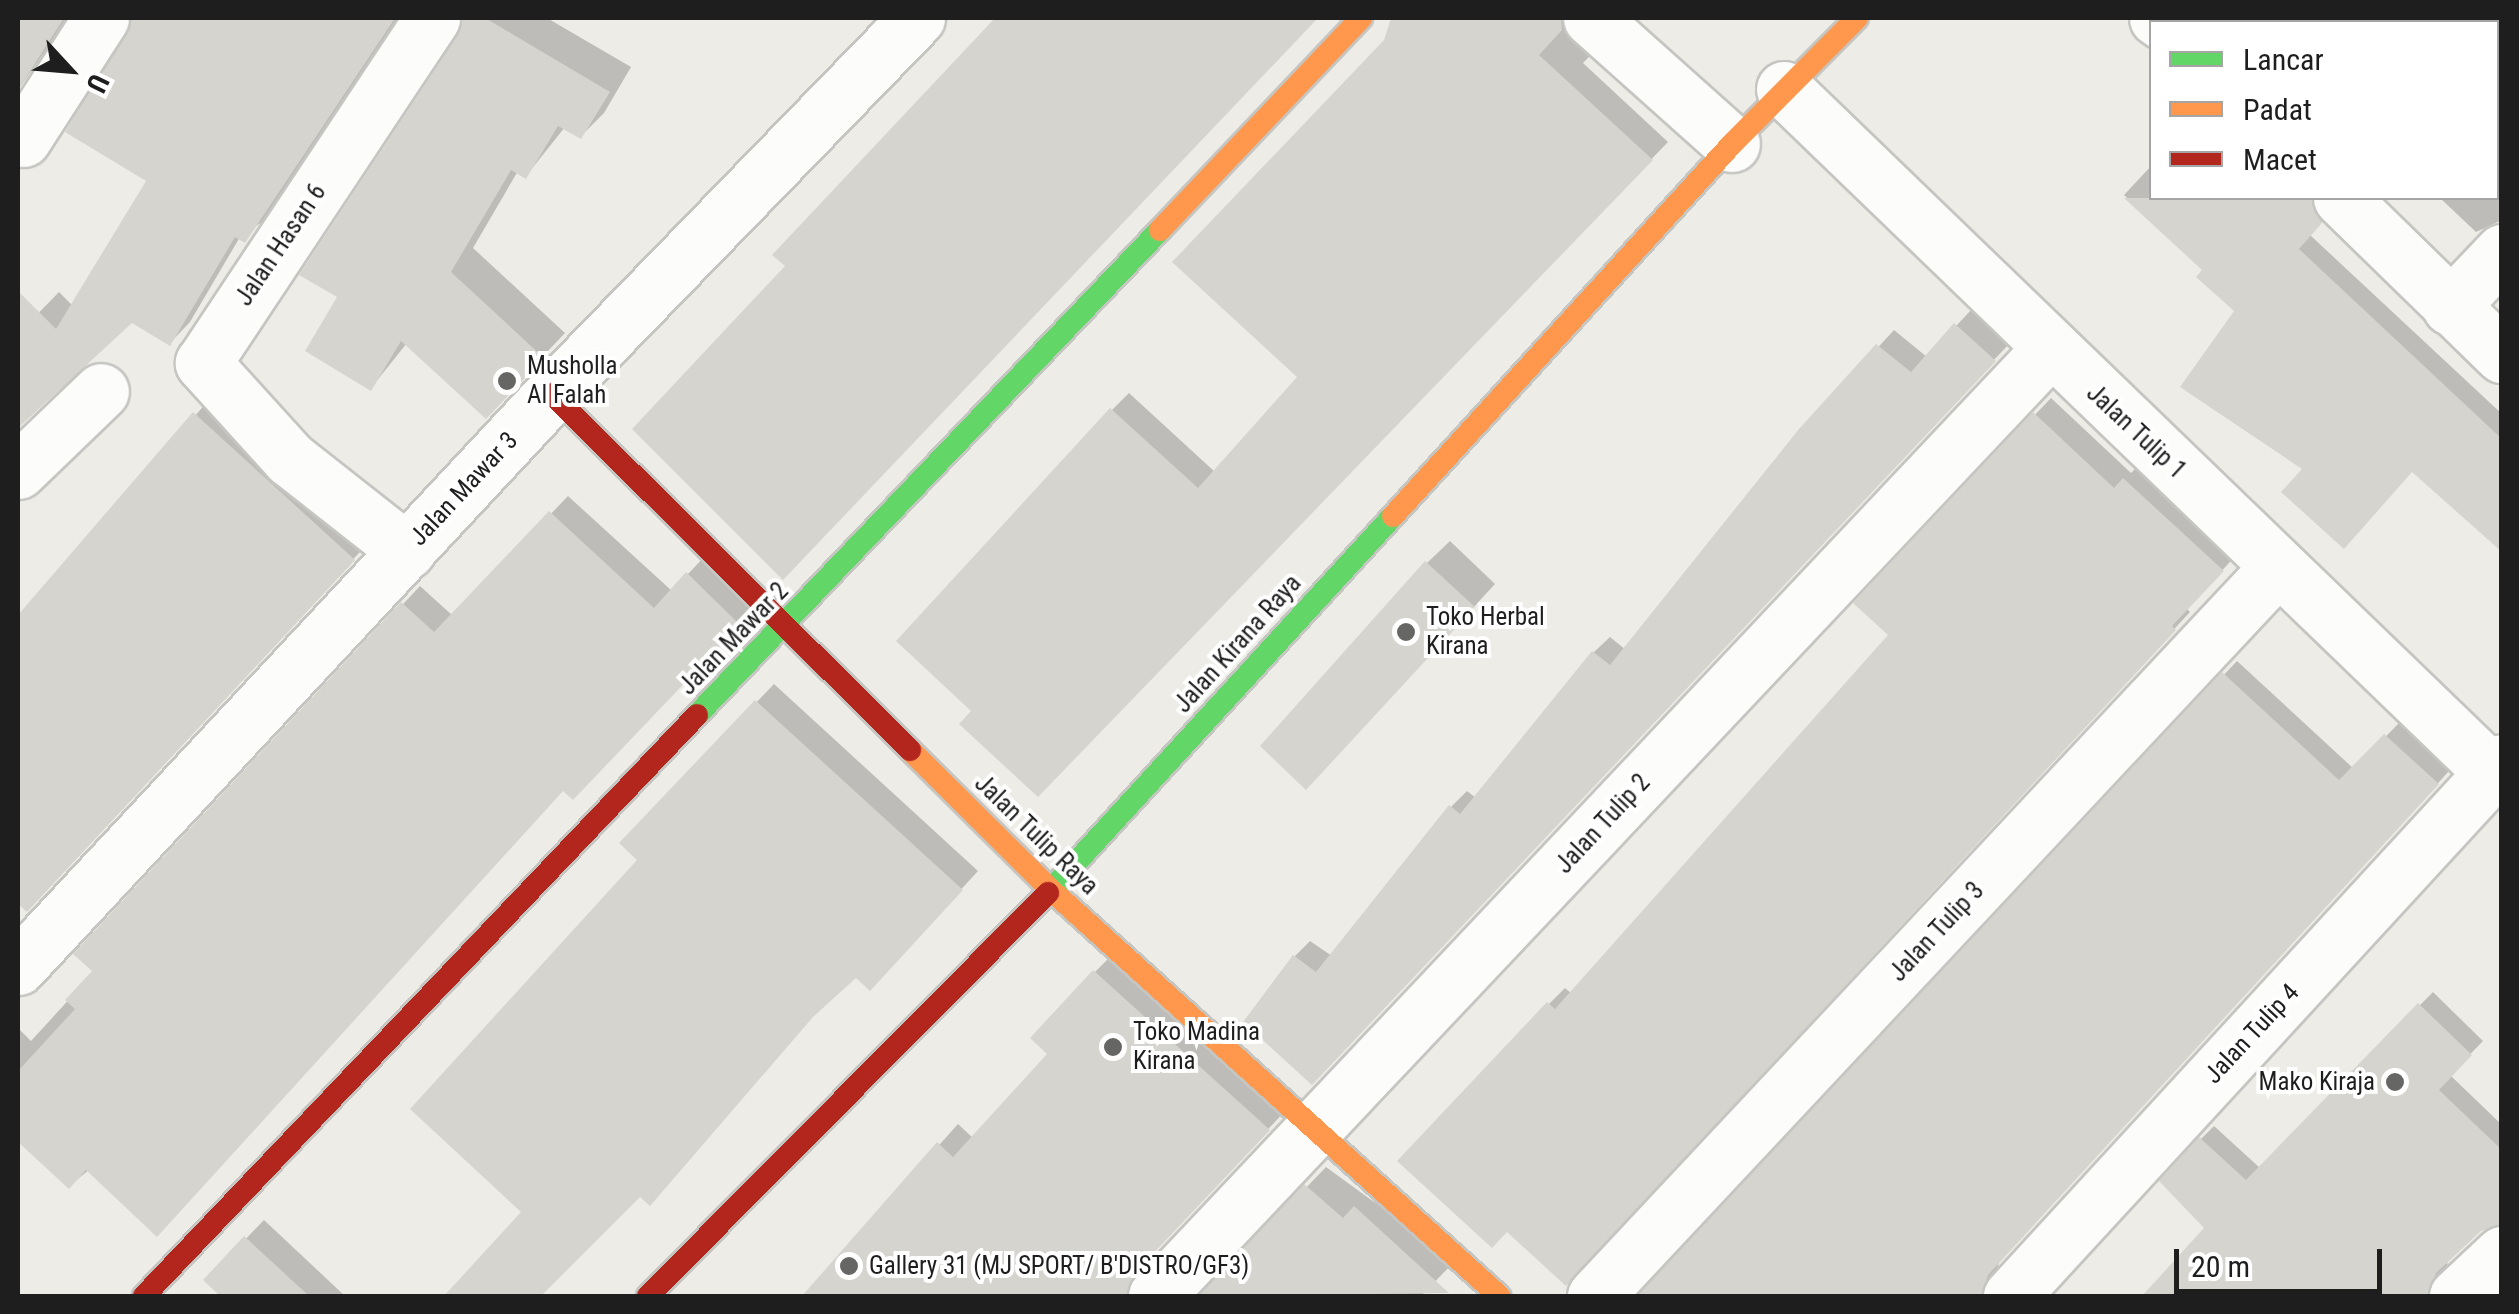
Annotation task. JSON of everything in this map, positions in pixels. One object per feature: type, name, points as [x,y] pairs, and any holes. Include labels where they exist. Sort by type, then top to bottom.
[{"type":"street","points":[[24,140],[101,18]]},
{"type":"street","name":"Jalan Hasan 6","points":[[407,551],[290,460],[203,363],[432,18]]},
{"type":"street","name":"Jalan Mawar 3","points":[[18,966],[552,394],[917,18]]},
{"type":"street","name":"Jalan Mawar 2","points":[[144,1296],[1361,18]]},
{"type":"street","points":[[1591,18],[1732,144]]},
{"type":"street","name":"Jalan Kirana Raya","points":[[648,1296],[1051,890],[1732,144],[1857,18]]},
{"type":"street","name":"Jalan Tulip 1","points":[[1784,88],[2049,350],[2497,767]]},
{"type":"street","points":[[2343,200],[2502,355]]},
{"type":"street","points":[[2450,306],[2502,252]]},
{"type":"street","name":"Jalan Tulip 2","points":[[1156,1296],[2049,350]]},
{"type":"street","points":[[18,470],[100,391]]},
{"type":"street","name":"Jalan Tulip Raya","points":[[552,394],[783,628],[1051,890],[1319,1127],[1499,1296]]},
{"type":"street","name":"Jalan Tulip 3","points":[[1595,1296],[2278,567]]},
{"type":"street","name":"Jalan Tulip 4","points":[[2011,1296],[2497,767]]},
{"type":"street","points":[[2457,1296],[2502,1254]]},
{"type":"building","points":[[18,18],[64,18],[18,90]]},
{"type":"building","points":[[132,18],[395,18],[245,243],[235,237],[170,346],[132,323],[18,428],[18,291],[56,329],[146,181],[65,132]]},
{"type":"building","points":[[463,18],[485,18],[610,92],[581,139],[558,126],[526,179],[511,170],[451,272],[544,358],[486,419],[401,341],[371,391],[305,351],[337,297],[299,275],[458,35]]},
{"type":"building","points":[[995,18],[1318,18],[783,580],[632,429],[785,266],[772,255]]},
{"type":"building","points":[[1391,18],[1561,18],[1562,30],[1539,55],[1653,160],[1038,797],[959,724],[971,711],[896,641],[1110,408],[1198,488],[1297,377],[1172,262],[1384,40]]},
{"type":"building","points":[[2124,198],[2312,200],[2322,223],[2299,249],[2502,439],[2502,552],[2412,472],[2344,549],[2281,492],[2302,469],[2180,387],[2234,311],[2196,277],[2202,270]]},
{"type":"building","points":[[1954,323],[1996,361],[1312,1085],[1243,1022],[1293,955],[1316,972],[1449,805],[1460,814],[1592,651],[1610,665],[1799,429],[1876,344],[1911,372]]},
{"type":"building","points":[[193,412],[355,560],[27,912],[18,904],[18,615]]},
{"type":"building","points":[[2033,412],[2114,488],[2123,478],[2224,571],[2172,626],[2176,630],[1566,1286],[1507,1232],[1492,1248],[1397,1161],[1547,1002],[1555,1009],[1888,635],[1853,603]]},
{"type":"building","points":[[549,511],[654,608],[686,572],[740,625],[573,800],[563,791],[157,1237],[86,1170],[69,1189],[18,1142],[18,1071],[75,1009],[65,1000],[92,971],[73,954],[401,602],[434,632]]},
{"type":"building","points":[[1425,561],[1475,607],[1306,790],[1260,746]]},
{"type":"building","points":[[2222,672],[2339,780],[2384,734],[2439,784],[1988,1275],[1981,1296],[1637,1296]]},
{"type":"building","points":[[755,700],[963,890],[870,991],[856,978],[813,1017],[650,1206],[640,1197],[541,1296],[444,1296],[521,1212],[410,1109],[637,860],[619,843]]},
{"type":"building","points":[[1093,970],[1270,1130],[1133,1275],[1126,1296],[802,1296],[937,1142],[953,1157],[1047,1054],[1030,1038]]},
{"type":"building","points":[[2418,1003],[2472,1055],[2439,1090],[2502,1150],[2502,1224],[2481,1231],[2436,1273],[2427,1296],[2142,1296],[2204,1228],[2159,1181],[2199,1137],[2246,1180]]},
{"type":"building","points":[[1304,1184],[1343,1218],[1354,1206],[1449,1293],[1198,1296]]},
{"type":"building","points":[[244,1236],[309,1296],[220,1296],[203,1280]]},
{"type":"traffic: fast","points":[[697,715],[1160,230]]},
{"type":"traffic: fast","points":[[1048,893],[1393,516]]},
{"type":"traffic: slow","points":[[1160,230],[1361,18]]},
{"type":"traffic: slow","points":[[1393,516],[1732,144],[1857,18]]},
{"type":"traffic: slow","points":[[910,750],[1051,890],[1499,1296]]},
{"type":"traffic: jam","points":[[552,394],[910,750]]},
{"type":"traffic: jam","points":[[144,1296],[697,715]]},
{"type":"traffic: jam","points":[[648,1296],[1048,893]]},
{"type":"place","name":"Musholla Al Falah","points":[[507,381]]},
{"type":"place","name":"Toko Herbal Kirana","points":[[1406,632]]},
{"type":"place","name":"Toko Madina Kirana","points":[[1113,1047]]},
{"type":"place","name":"Mako Kiraja","points":[[2395,1082]]},
{"type":"place","name":"Gallery 31 (MJ SPORT/ B'DISTRO/GF3)","points":[[849,1266]]}]
